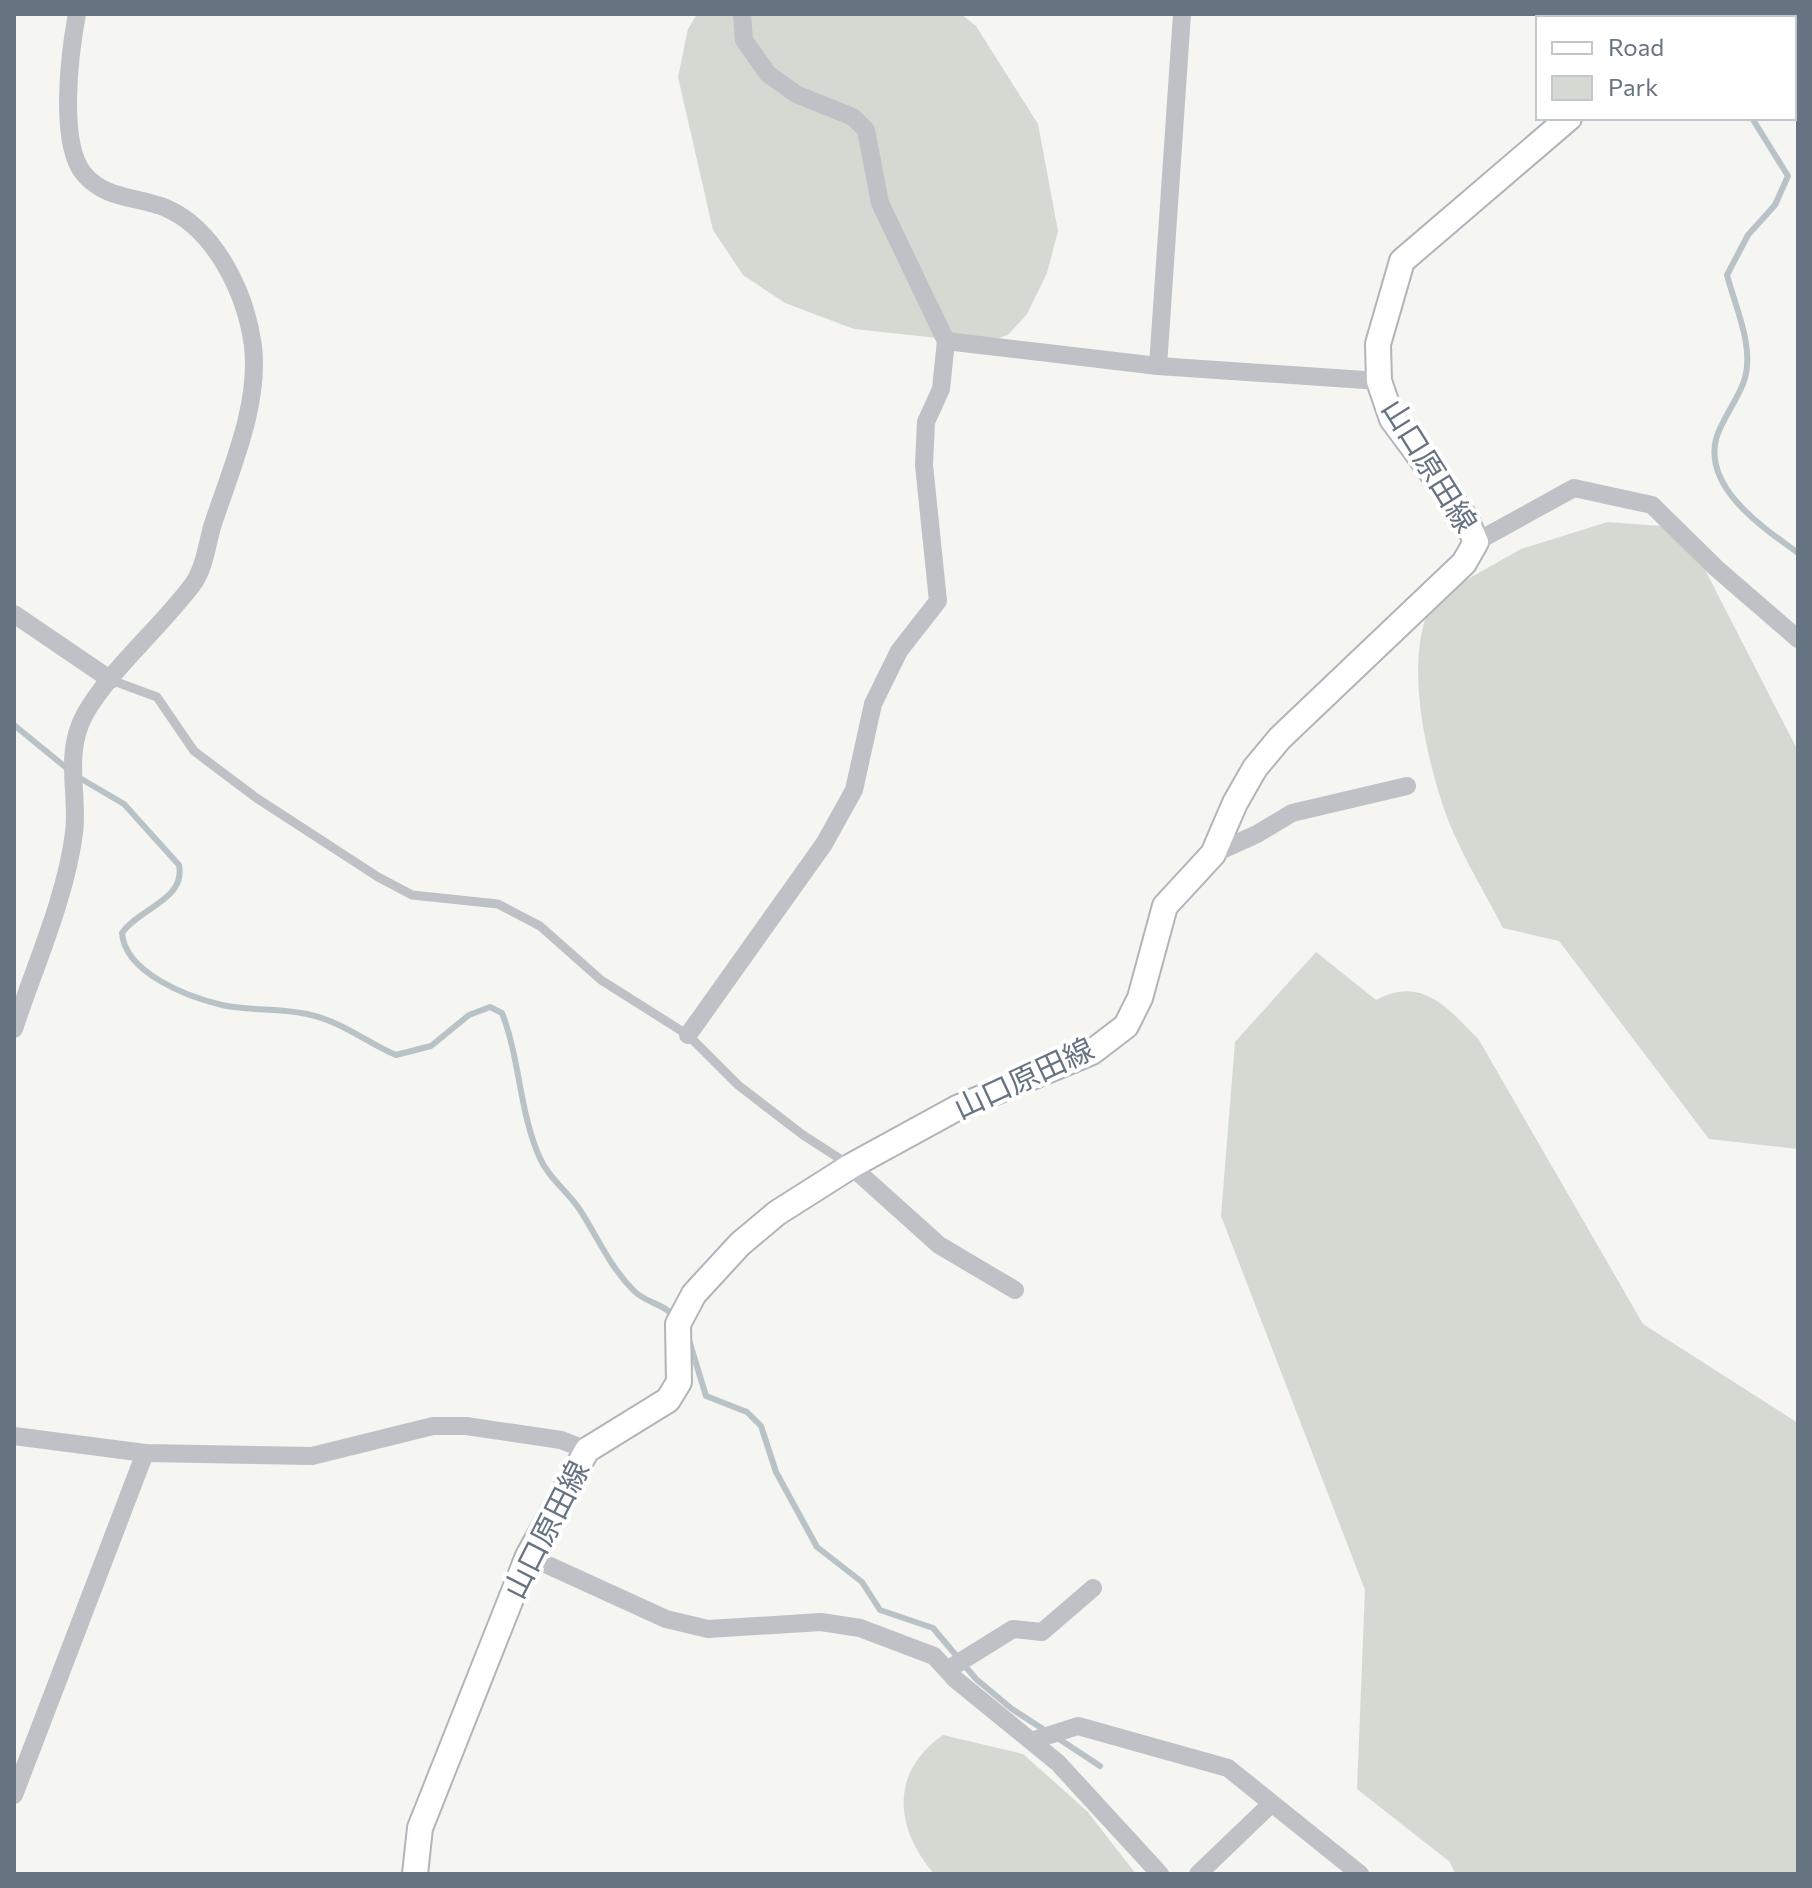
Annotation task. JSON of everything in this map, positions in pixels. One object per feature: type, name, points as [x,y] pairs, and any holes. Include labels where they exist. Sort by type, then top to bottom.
[{"type":"main road","name":"山口原田線","points":[[415,1874],[420,1828],[528,1556],[587,1450],[668,1400],[679,1382],[678,1324],[694,1294],[740,1244],[777,1213],[851,1166],[957,1108],[1092,1052],[1126,1026],[1140,998],[1165,906],[1213,854],[1235,803],[1263,758],[1464,563],[1476,542],[1466,519],[1392,419],[1379,381],[1378,344],[1402,261],[1546,128],[1564,120]]},
{"type":"street","points":[[14,1029],[66,872],[75,831],[71,786],[73,755],[84,715],[196,580],[244,424],[254,375],[252,344],[239,294],[212,247],[192,224],[165,208],[112,196],[82,173],[72,144],[68,103],[77,14]]},
{"type":"street","points":[[688,1035],[824,844],[854,790],[873,704],[899,651],[938,601],[924,465],[926,422],[941,389],[946,341],[880,203],[866,130],[853,117],[796,94],[768,74],[744,40],[742,14]]},
{"type":"street","points":[[1158,366],[1182,14]]},
{"type":"street","points":[[946,341],[1158,366],[1379,381]]},
{"type":"street","points":[[1476,542],[1574,488],[1652,505],[1716,568],[1798,639]]},
{"type":"street","points":[[14,614],[111,680]]},
{"type":"street","points":[[1213,854],[1292,813],[1407,786]]},
{"type":"street","points":[[851,1166],[939,1245],[1015,1290]]},
{"type":"street","points":[[14,1436],[145,1453],[312,1456],[433,1426],[466,1426],[561,1440],[587,1450]]},
{"type":"street","points":[[14,1795],[145,1453]]},
{"type":"street","points":[[528,1556],[666,1619],[708,1629],[821,1622],[860,1628],[934,1656],[1034,1740],[1160,1874]]},
{"type":"street","points":[[947,1670],[1013,1629],[1042,1632],[1093,1588]]},
{"type":"street","points":[[1034,1740],[1078,1726],[1228,1768],[1360,1874]]},
{"type":"street","points":[[1198,1874],[1271,1804]]},
{"type":"lane","points":[[111,680],[157,697],[194,751],[255,797],[378,877],[412,895],[498,904],[540,926],[601,980],[688,1035],[738,1085],[803,1135],[851,1166]]},
{"type":"green space","points":[[697,14],[961,14],[976,26],[1038,124],[1058,231],[1047,273],[1027,314],[1008,335],[984,343],[854,329],[785,303],[743,275],[713,230],[678,77],[688,29]]},
{"type":"green space","points":[[1608,522],[1661,526],[1698,556],[1798,751],[1798,1149],[1709,1139],[1559,941],[1503,928],[1455,837],[1436,783],[1424,730],[1418,672],[1426,619],[1436,597],[1521,549]]},
{"type":"green space","points":[[1316,952],[1376,1000],[1392,993],[1421,993],[1456,1017],[1479,1040],[1643,1324],[1798,1423],[1798,1874],[1455,1874],[1450,1862],[1357,1789],[1365,1590],[1221,1216],[1235,1042]]},
{"type":"green space","points":[[943,1735],[1023,1754],[1087,1811],[1136,1874],[934,1874],[911,1838],[904,1801],[906,1783],[914,1766]]},
{"type":"waterway","points":[[1753,120],[1788,176],[1775,205],[1748,235],[1727,275],[1745,340],[1747,366],[1742,386],[1716,439],[1715,457],[1719,474],[1740,505],[1798,553]]},
{"type":"waterway","points":[[14,725],[69,770]]},
{"type":"waterway","points":[[78,777],[124,804],[179,865],[179,877],[169,895],[122,933],[134,960],[160,981],[192,996],[222,1005],[319,1017],[396,1055],[431,1046],[469,1015],[490,1007],[502,1013],[513,1048],[527,1121],[543,1164],[580,1210],[626,1282],[639,1295],[675,1317]]},
{"type":"waterway","points":[[688,1337],[706,1396],[747,1412],[761,1426],[776,1472],[817,1547],[862,1582],[880,1610],[933,1628],[976,1679],[1012,1709],[1046,1731]]},
{"type":"waterway","points":[[1056,1737],[1100,1766]]}]
